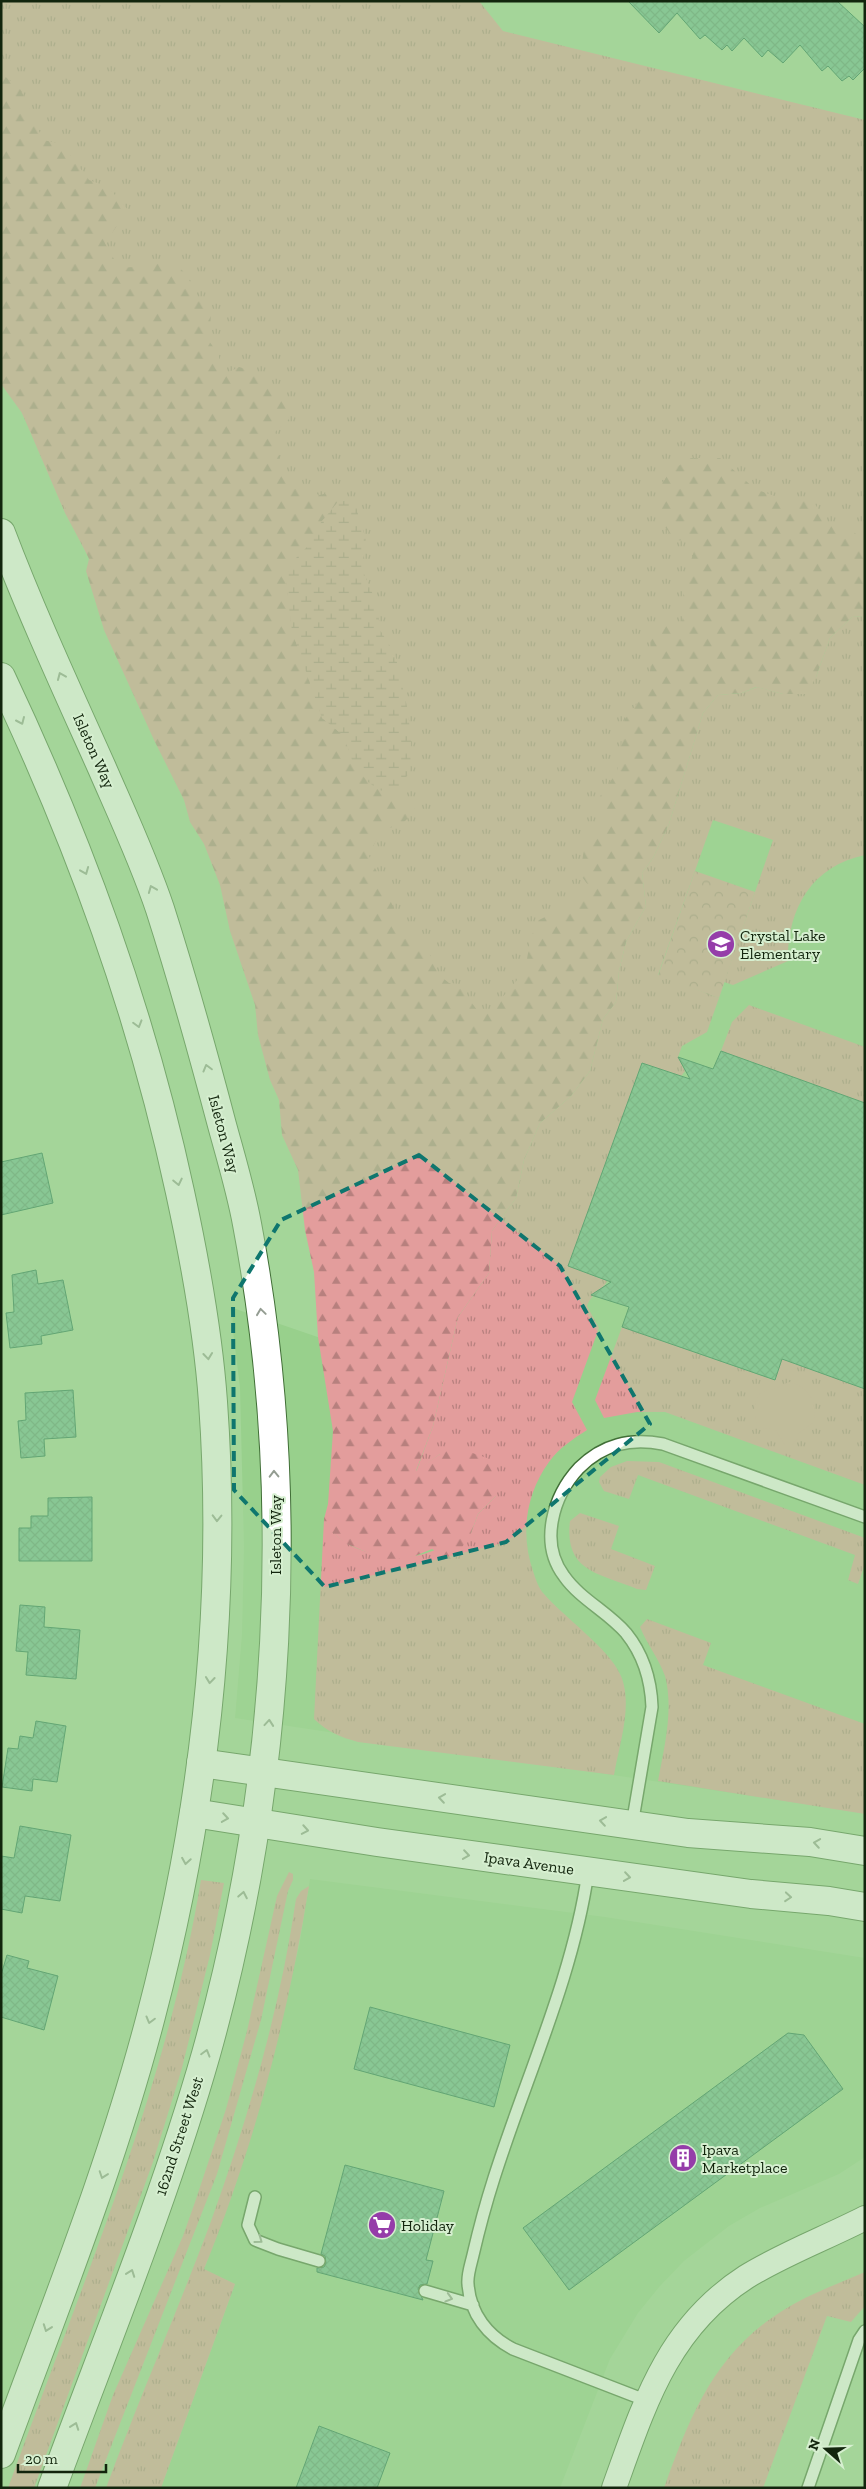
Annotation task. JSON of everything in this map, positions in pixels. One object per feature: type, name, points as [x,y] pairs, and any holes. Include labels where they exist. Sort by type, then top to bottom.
[{"type":"main road","name":"Isleton Way","points":[[4,547],[124,818],[158,904],[204,1054],[247,1220],[266,1346],[274,1437],[275,1611],[271,1700],[263,1772]]},
{"type":"main road","points":[[1,677],[64,819],[113,944],[153,1078],[193,1253],[205,1325],[213,1400],[217,1492],[212,1654],[201,1763],[185,1869],[166,1955],[119,2131],[1,2454]]},
{"type":"main road","points":[[201,1763],[688,1833],[810,1842],[865,1851]]},
{"type":"main road","name":"162nd Street West","points":[[52,2488],[173,2160],[192,2101],[224,1982],[257,1823],[263,1772]]},
{"type":"main road","name":"Ipava Avenue","points":[[194,1813],[377,1842],[588,1872],[865,1907]]},
{"type":"street","points":[[614,2488],[645,2400],[662,2366],[702,2314],[727,2291],[767,2265],[865,2218]]},
{"type":"lane","points":[[632,1825],[652,1707],[651,1688],[647,1670],[626,1633],[573,1586],[564,1576],[556,1562],[551,1530],[554,1512],[563,1489],[580,1467],[599,1452],[612,1445],[629,1442],[650,1442],[663,1444],[865,1517]]},
{"type":"lane","points":[[588,1872],[583,1908],[564,1973],[483,2215],[468,2284],[473,2305],[487,2332],[498,2341],[522,2353],[645,2400]]},
{"type":"lane","points":[[255,2197],[248,2225],[255,2240],[278,2250],[320,2261]]},
{"type":"lane","points":[[425,2291],[473,2305]]},
{"type":"lane","points":[[808,2488],[859,2340],[865,2330]]},
{"type":"highlighted area","points":[[419,1155],[560,1266],[650,1424],[506,1542],[325,1587],[234,1490],[233,1298],[281,1220]]},
{"type":"shaded area","name":"Crystal Lake Elementary","points":[[738,508],[865,580],[865,1813],[235,1718],[242,1634],[244,1547],[240,1387],[230,1307],[420,1372]]},
{"type":"shaded area","points":[[310,1879],[605,1917],[865,1958],[865,2157],[839,2174],[760,2208],[729,2226],[684,2261],[660,2286],[638,2313],[610,2359],[560,2488],[161,2488],[235,2284],[204,2270],[253,2128],[299,1947]]},
{"type":"green space","points":[[1,1],[479,1],[503,31],[865,120],[865,580],[739,509],[420,1372],[300,1163],[258,979],[100,579],[65,513],[1,364]]},
{"type":"green space","points":[[1,73],[21,90],[43,140],[62,144],[89,180],[108,187],[128,210],[105,243],[119,268],[170,263],[181,269],[211,314],[209,341],[219,355],[219,372],[225,374],[239,367],[253,371],[287,406],[289,419],[275,432],[282,473],[298,491],[320,495],[335,491],[337,503],[318,526],[309,545],[291,563],[286,583],[292,631],[322,718],[344,736],[353,763],[379,790],[394,793],[416,810],[402,824],[380,831],[369,856],[387,892],[401,927],[424,942],[439,975],[449,983],[458,984],[477,1010],[489,1013],[525,971],[530,941],[537,921],[563,908],[588,885],[580,874],[585,843],[595,836],[605,824],[594,805],[617,772],[625,719],[646,692],[652,661],[650,638],[667,621],[680,631],[684,612],[684,582],[697,542],[675,540],[661,522],[662,484],[670,471],[691,458],[720,458],[755,489],[777,497],[793,498],[814,503],[830,525],[848,527],[865,542],[865,616],[852,617],[830,638],[816,677],[806,694],[783,694],[756,687],[742,693],[718,695],[703,713],[669,824],[653,858],[642,873],[646,906],[626,942],[619,971],[616,1002],[603,1019],[590,1071],[571,1096],[540,1123],[524,1160],[516,1198],[492,1231],[489,1273],[458,1317],[433,1426],[416,1471],[440,1454],[455,1447],[487,1458],[494,1476],[496,1496],[478,1514],[471,1533],[453,1562],[432,1549],[415,1556],[387,1561],[345,1543],[330,1530],[324,1519],[328,1504],[333,1431],[318,1337],[314,1272],[305,1230],[298,1170],[282,1135],[279,1100],[270,1080],[258,1035],[255,1005],[230,931],[220,885],[204,844],[190,822],[184,800],[154,740],[104,630],[86,571],[89,559],[22,413],[1,384]]},
{"type":"green space","points":[[358,497],[358,518],[366,538],[362,569],[377,604],[380,630],[395,654],[408,711],[411,742],[410,772],[394,793],[379,790],[368,782],[353,763],[344,736],[322,718],[292,631],[286,583],[291,563],[309,545],[318,526],[337,503]]},
{"type":"green space","points":[[865,616],[865,855],[830,869],[806,893],[792,924],[788,961],[733,985],[724,982],[773,840],[713,820],[658,975],[719,998],[707,1032],[682,1046],[678,1057],[685,1071],[681,1076],[642,1063],[569,1266],[607,1281],[589,1301],[587,1306],[599,1328],[572,1402],[587,1430],[557,1452],[541,1475],[530,1502],[527,1516],[527,1545],[534,1574],[542,1592],[606,1654],[620,1674],[624,1685],[626,1711],[614,1775],[358,1742],[334,1734],[314,1719],[324,1519],[340,1539],[363,1551],[388,1556],[414,1556],[435,1550],[471,1533],[478,1514],[496,1496],[440,1454],[416,1472],[433,1426],[458,1317],[489,1273],[492,1231],[516,1198],[524,1160],[540,1123],[571,1096],[590,1071],[603,1019],[616,1002],[619,971],[626,942],[646,906],[642,873],[653,858],[669,824],[703,713],[718,695],[742,693],[757,687],[783,694],[816,677],[830,638],[852,617]]},
{"type":"green space","points":[[695,871],[755,892],[719,998],[658,976]]},
{"type":"green space","points":[[749,1005],[865,1047],[865,1103],[721,1051],[732,1022]]},
{"type":"green space","points":[[622,1327],[774,1380],[782,1359],[865,1389],[865,1485],[665,1412],[637,1412],[604,1418],[595,1400]]},
{"type":"green space","points":[[789,1382],[796,1384],[807,1392],[813,1402],[815,1415],[814,1422],[798,1434],[798,1439],[791,1445],[785,1445],[775,1429],[760,1428],[757,1424],[754,1410],[756,1400],[761,1392],[777,1388]]},
{"type":"green space","points":[[627,1461],[659,1462],[865,1538],[865,1564],[858,1584],[848,1580],[855,1555],[638,1475],[629,1499],[604,1491],[599,1482],[600,1477],[611,1467]]},
{"type":"green space","points":[[580,1513],[619,1526],[611,1549],[655,1566],[646,1590],[637,1589],[598,1574],[579,1561],[573,1551],[570,1538],[570,1521]]},
{"type":"green space","points":[[647,1619],[711,1643],[703,1665],[865,1724],[865,1814],[658,1781],[667,1729],[669,1702],[665,1676],[640,1627]]},
{"type":"green space","points":[[289,1872],[293,1874],[293,1880],[288,1891],[261,2020],[217,2174],[95,2488],[80,2488],[113,2395],[183,2236],[195,2202],[226,2109],[247,2031],[277,1896]]},
{"type":"green space","points":[[201,1880],[224,1883],[210,1955],[182,2068],[153,2162],[34,2488],[8,2488],[91,2263],[144,2112],[186,1959]]},
{"type":"green space","points":[[309,1886],[291,1984],[254,2129],[239,2176],[204,2269],[235,2284],[161,2488],[106,2488],[224,2184],[250,2104],[272,2022],[296,1899],[301,1891]]},
{"type":"green space","points":[[865,2272],[865,2306],[851,2322],[827,2316],[763,2488],[664,2488],[684,2436],[707,2389],[739,2347],[758,2328],[792,2305]]},
{"type":"building","points":[[628,1],[837,1],[865,27],[865,68],[853,80],[849,76],[842,81],[828,66],[822,71],[800,45],[783,63],[768,50],[762,57],[744,38],[732,51],[727,45],[722,50],[705,35],[700,39],[677,13],[659,33]]},
{"type":"building","points":[[721,1051],[865,1103],[865,1389],[782,1359],[775,1380],[622,1327],[629,1307],[591,1295],[611,1282],[568,1266],[642,1063],[690,1079],[678,1057],[713,1069]]},
{"type":"building","points":[[42,1153],[53,1203],[1,1215],[1,1162]]},
{"type":"building","points":[[36,1270],[38,1284],[63,1280],[73,1330],[41,1336],[42,1344],[10,1348],[6,1313],[14,1312],[12,1275]]},
{"type":"building","points":[[73,1390],[76,1437],[44,1439],[45,1456],[21,1458],[18,1421],[26,1420],[25,1393]]},
{"type":"building","points":[[92,1497],[92,1561],[19,1561],[19,1528],[31,1528],[31,1516],[48,1516],[48,1498]]},
{"type":"building","points":[[20,1605],[45,1607],[44,1627],[80,1630],[76,1679],[26,1675],[28,1652],[16,1651]]},
{"type":"building","points":[[36,1721],[66,1726],[57,1782],[33,1779],[32,1791],[2,1787],[8,1748],[18,1749],[20,1736],[33,1738]]},
{"type":"building","points":[[20,1826],[71,1835],[60,1901],[25,1896],[22,1913],[1,1909],[1,1856],[14,1858]]},
{"type":"building","points":[[7,1955],[29,1961],[27,1968],[58,1976],[44,2030],[1,2017],[1,1975]]},
{"type":"building","points":[[370,2007],[510,2045],[494,2107],[354,2069]]},
{"type":"building","name":"Ipava Marketplace","points":[[788,2033],[804,2035],[843,2089],[569,2290],[523,2228]]},
{"type":"building","name":"Holiday","points":[[345,2165],[444,2191],[426,2260],[433,2261],[427,2284],[420,2285],[418,2289],[423,2300],[317,2272],[317,2268],[324,2267],[326,2263],[325,2256],[321,2254]]},
{"type":"building","points":[[319,2426],[390,2453],[377,2488],[296,2488]]},
{"type":"place","name":"Crystal Lake Elementary","points":[[721,944]]},
{"type":"place","name":"Ipava Marketplace","points":[[683,2158]]},
{"type":"place","name":"Holiday","points":[[382,2225]]}]
